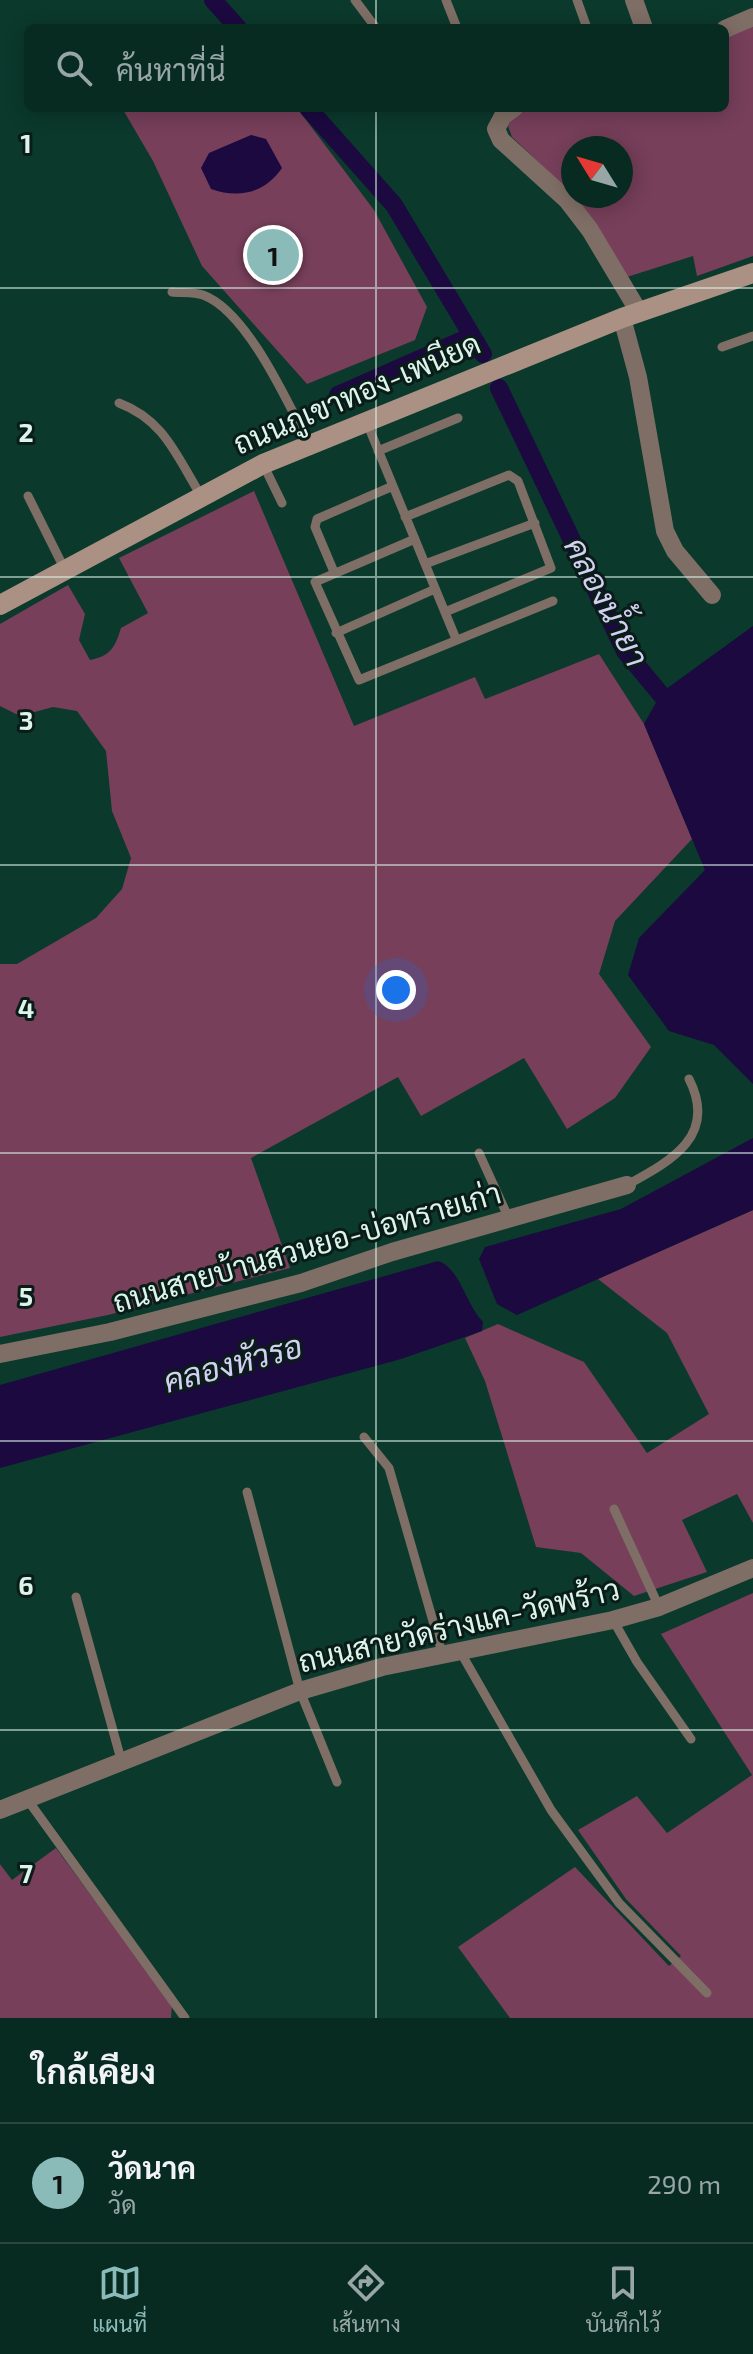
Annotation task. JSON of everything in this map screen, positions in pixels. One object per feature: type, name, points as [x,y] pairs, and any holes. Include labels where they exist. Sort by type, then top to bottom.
[{"type":"main road","name":"ถนนภูเขาทอง-เพนียด","points":[[0,605],[200,494],[263,464],[365,420],[631,315],[753,273]]},
{"type":"street","points":[[634,0],[643,24]]},
{"type":"street","points":[[729,27],[753,17]]},
{"type":"street","points":[[508,112],[496,129],[501,140],[567,200],[590,230],[631,315],[638,377],[665,531],[675,551],[712,595]]},
{"type":"street","name":"ถนนสายบ้านสวนยอ-บ่อทรายเก่า","points":[[0,1354],[110,1332],[301,1283],[392,1252],[510,1221],[627,1185]]},
{"type":"street","name":"ถนนสายวัดร่างแค-วัดพร้าว","points":[[0,1810],[300,1691],[382,1667],[613,1620],[659,1607],[753,1568]]},
{"type":"lane","points":[[355,0],[369,24]]},
{"type":"lane","points":[[446,0],[455,24]]},
{"type":"lane","points":[[577,0],[586,24]]},
{"type":"lane","points":[[172,292],[202,294],[218,304],[257,345],[309,444]]},
{"type":"lane","points":[[722,347],[753,336]]},
{"type":"lane","points":[[119,403],[150,417],[160,428],[200,494]]},
{"type":"lane","points":[[378,451],[458,418]]},
{"type":"lane","points":[[365,420],[456,639]]},
{"type":"lane","points":[[263,464],[282,503]]},
{"type":"lane","points":[[405,517],[509,475],[518,481],[551,563],[547,573],[445,612]]},
{"type":"lane","points":[[334,572],[315,527],[317,519],[393,486]]},
{"type":"lane","points":[[28,496],[64,568]]},
{"type":"lane","points":[[425,564],[535,523]]},
{"type":"lane","points":[[415,539],[315,582],[355,677],[365,680],[456,639],[553,601]]},
{"type":"lane","points":[[336,633],[435,589]]},
{"type":"lane","points":[[627,1185],[675,1157],[692,1134],[699,1099],[689,1079]]},
{"type":"lane","points":[[479,1153],[510,1221]]},
{"type":"lane","points":[[364,1437],[389,1468],[452,1655],[551,1810],[619,1903],[707,1993]]},
{"type":"lane","points":[[247,1492],[300,1691],[337,1782]]},
{"type":"lane","points":[[614,1509],[659,1607]]},
{"type":"lane","points":[[76,1597],[122,1763]]},
{"type":"lane","points":[[613,1620],[637,1662],[691,1739]]},
{"type":"lane","points":[[27,1799],[185,2018]]},
{"type":"shaded area","points":[[753,22],[753,256],[697,276],[693,256],[627,277],[576,208],[633,208],[633,136],[561,136],[561,188],[549,172],[512,137],[508,126],[513,116],[520,112],[729,112],[729,34]]},
{"type":"shaded area","points":[[124,112],[300,112],[374,210],[427,307],[415,340],[307,384],[202,266],[153,161]]},
{"type":"shaded area","points":[[254,491],[354,726],[475,677],[485,699],[599,654],[644,724],[692,839],[615,921],[599,974],[651,1047],[615,1098],[567,1129],[524,1058],[421,1116],[398,1077],[251,1158],[290,1268],[108,1315],[0,1337],[0,964],[17,964],[96,918],[122,889],[131,858],[112,811],[106,751],[77,711],[53,707],[20,716],[0,706],[0,624],[68,585],[85,614],[79,640],[90,660],[102,656],[114,646],[121,628],[148,613],[119,558]]},
{"type":"shaded area","points":[[753,1210],[753,1523],[737,1494],[682,1520],[707,1572],[634,1596],[581,1553],[536,1547],[485,1381],[465,1338],[498,1324],[584,1362],[647,1453],[709,1414],[667,1333],[598,1279]]},
{"type":"shaded area","points":[[753,1593],[753,2018],[510,2018],[458,1947],[575,1867],[669,1966],[681,1956],[626,1899],[578,1830],[637,1796],[667,1833],[752,1775],[661,1634]]},
{"type":"shaded area","points":[[56,1848],[172,2005],[171,2018],[0,2018],[0,1864],[12,1880]]},
{"type":"water","points":[[251,135],[266,139],[282,168],[268,183],[251,192],[232,193],[211,189],[201,168],[209,153]]},
{"type":"water","points":[[753,626],[753,1084],[714,1045],[669,1031],[628,975],[639,938],[705,870],[644,724],[662,692]]},
{"type":"water","points":[[753,1138],[753,1210],[517,1315],[497,1304],[479,1259],[485,1247],[621,1209]]},
{"type":"water","name":"คลองหัวรอ","points":[[438,1261],[457,1278],[483,1322],[482,1331],[401,1359],[0,1468],[0,1385]]},
{"type":"waterway","name":"คลองน้ำยา","points":[[213,0],[234,24]]},
{"type":"waterway","name":"คลองน้ำยา","points":[[312,112],[394,205],[483,354]]},
{"type":"waterway","points":[[338,395],[472,336]]},
{"type":"waterway","name":"คลองน้ำยา","points":[[499,388],[625,651],[677,714]]},
{"type":"place","name":"วัดนาค","points":[[273,255]]}]
